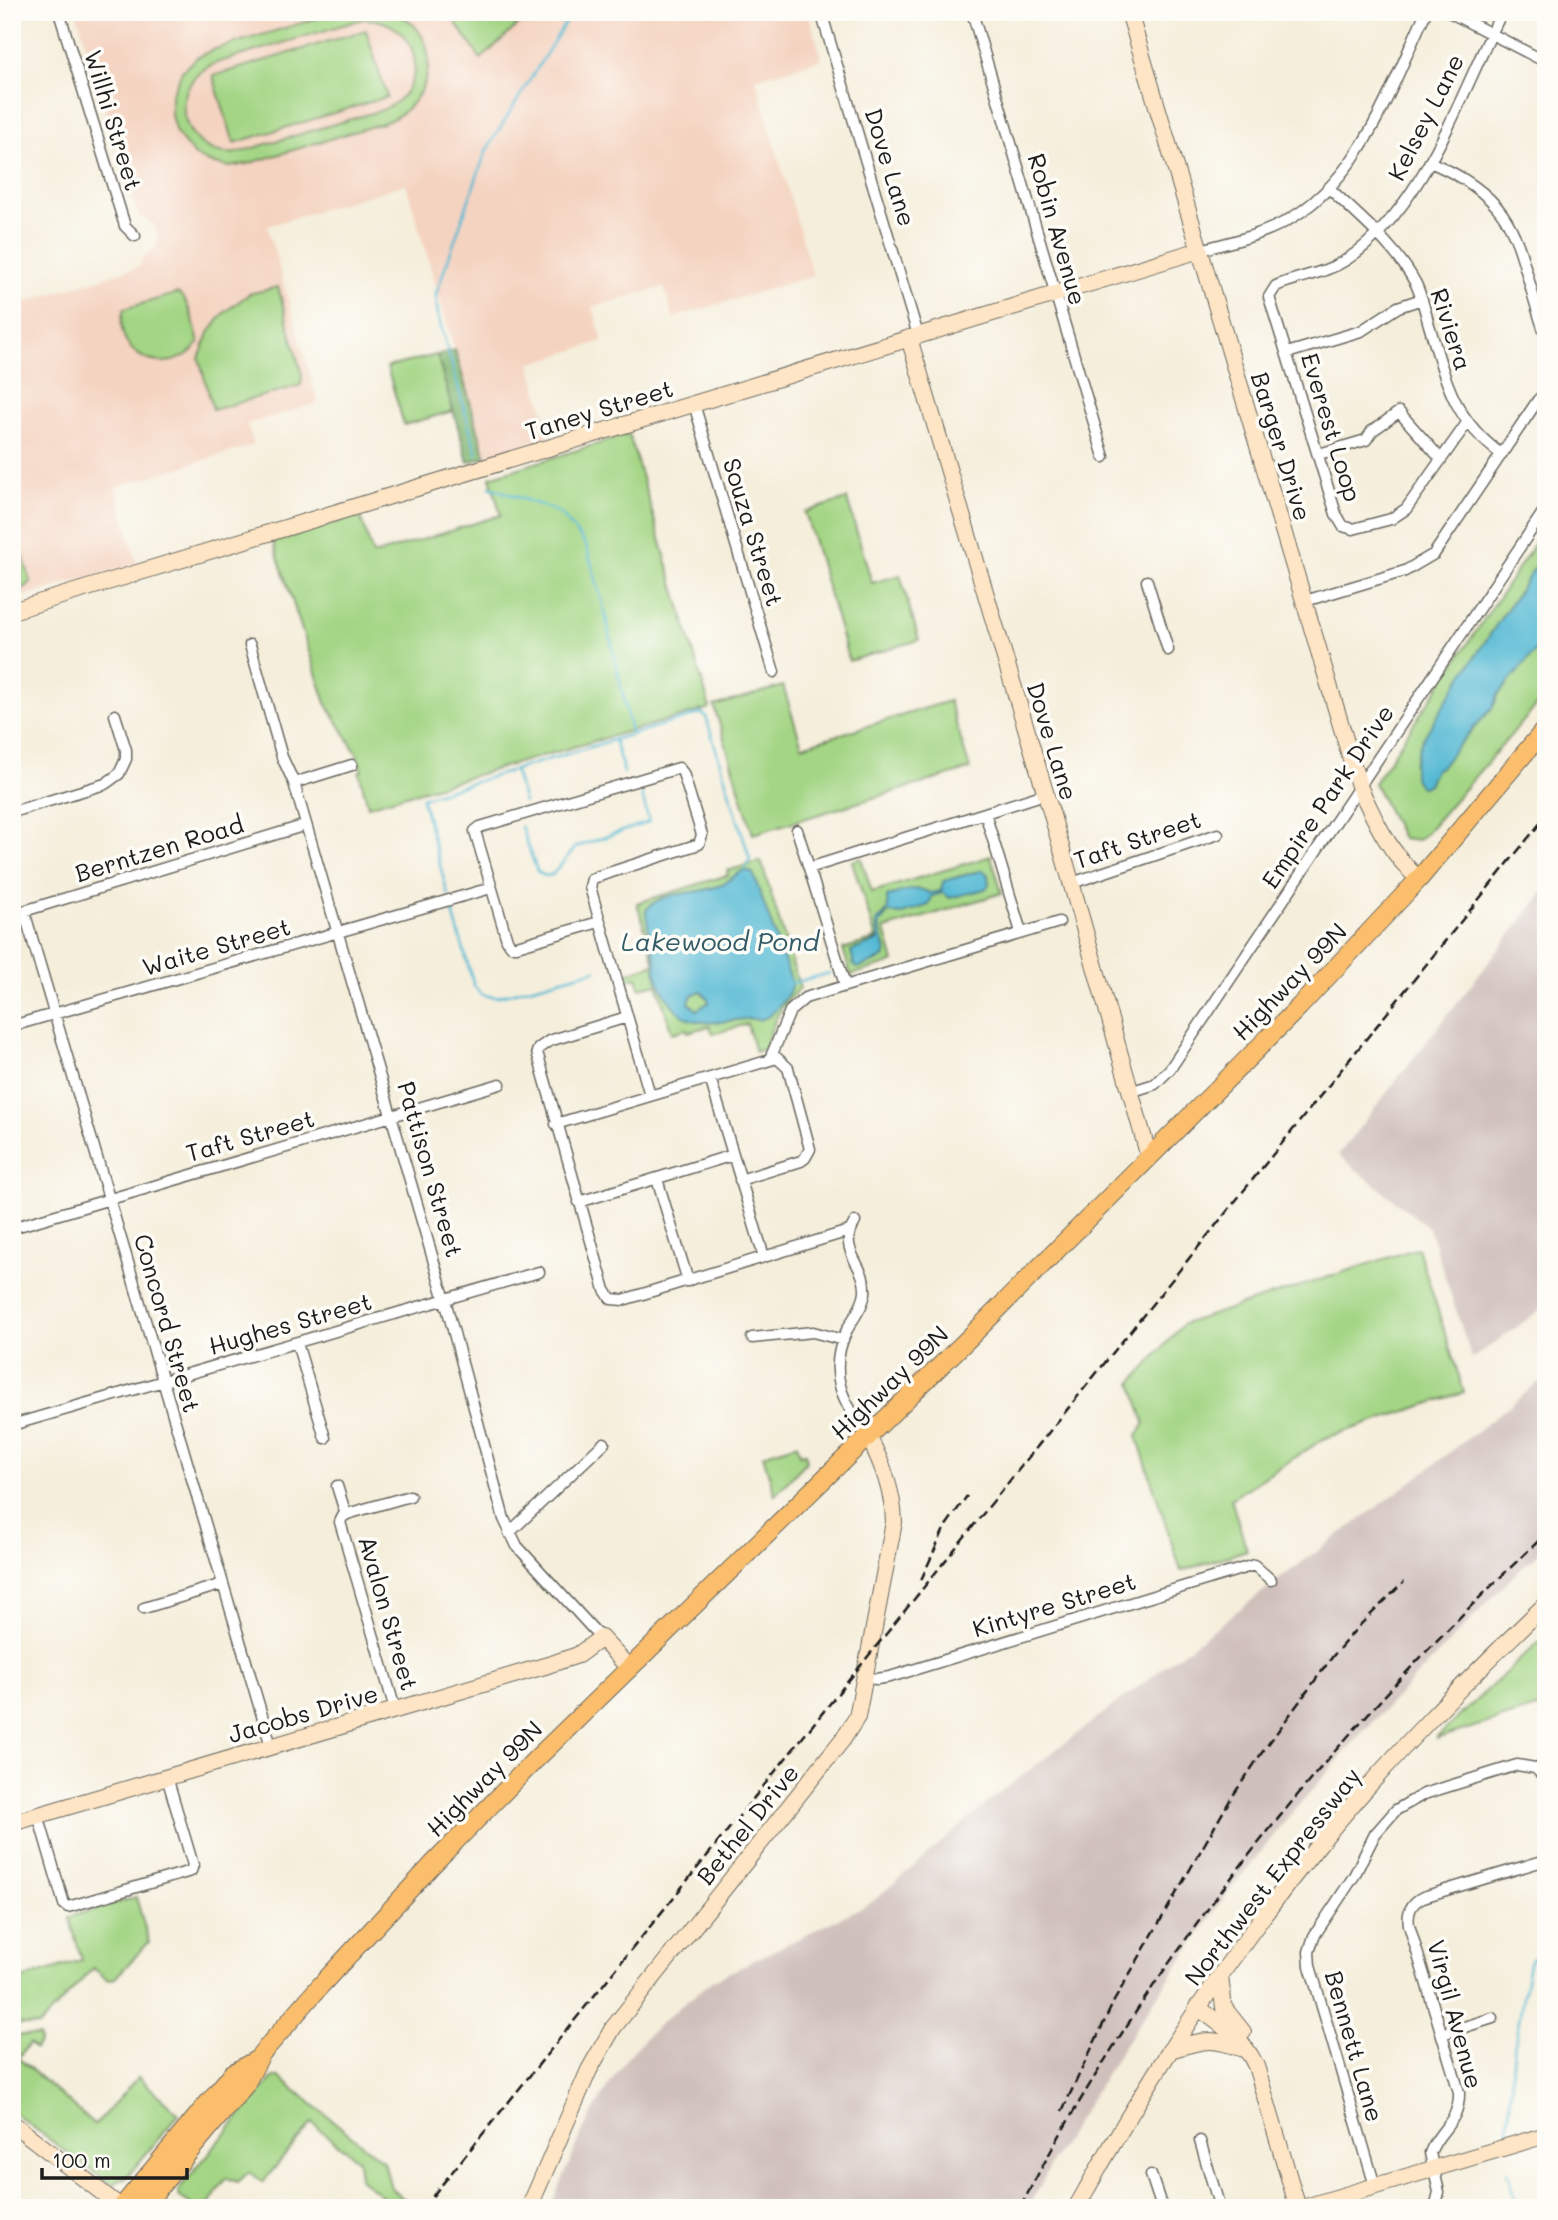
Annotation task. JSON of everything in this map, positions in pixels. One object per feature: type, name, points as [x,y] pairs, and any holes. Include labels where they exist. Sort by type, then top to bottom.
[{"type":"main road","name":"Highway 99N","points":[[142,2208],[245,2085],[256,2060],[433,1864],[520,1775],[868,1436],[1368,936],[1546,728]]},
{"type":"main road","name":"Highway 99N","points":[[121,2208],[233,2073],[256,2060]]},
{"type":"street","name":"Willhi Street","points":[[59,12],[125,226],[135,236]]},
{"type":"street","name":"Dove Lane","points":[[821,12],[1149,1157]]},
{"type":"street","name":"Robin Avenue","points":[[972,12],[1104,457]]},
{"type":"street","name":"Barger Drive","points":[[1129,12],[1359,786],[1401,863],[1419,879]]},
{"type":"street","points":[[1200,250],[1242,239],[1282,223],[1329,188],[1362,146],[1426,12]]},
{"type":"street","points":[[1448,12],[1546,62]]},
{"type":"street","name":"Kelsey Lane","points":[[1377,234],[1397,212],[1430,162],[1502,12]]},
{"type":"street","points":[[1430,162],[1473,184],[1490,198],[1503,214],[1521,251],[1546,336]]},
{"type":"street","name":"Riviera","points":[[1329,188],[1377,234],[1411,276],[1422,299],[1447,384],[1467,423],[1486,444],[1501,454]]},
{"type":"street","name":"Everest Loop","points":[[1377,234],[1331,269],[1282,284],[1271,291],[1270,305],[1336,514],[1343,526],[1353,529],[1391,519],[1406,509],[1467,423]]},
{"type":"street","name":"Taney Street","points":[[12,611],[1200,250]]},
{"type":"street","points":[[1287,353],[1361,331],[1398,307],[1422,299]]},
{"type":"street","points":[[1305,601],[1405,571],[1434,554],[1546,392]]},
{"type":"street","name":"Souza Street","points":[[694,404],[774,672]]},
{"type":"street","points":[[1319,454],[1366,440],[1373,431],[1399,412],[1440,458]]},
{"type":"street","name":"Empire Park Drive","points":[[1130,1093],[1155,1084],[1170,1069],[1546,508]]},
{"type":"street","points":[[1147,581],[1168,650]]},
{"type":"street","name":"Pattison Street","points":[[250,645],[282,757],[294,783],[392,1116],[509,1534],[630,1669]]},
{"type":"street","points":[[12,812],[112,781],[119,774],[126,759],[126,750],[115,715]]},
{"type":"street","points":[[294,783],[352,765]]},
{"type":"street","points":[[599,922],[513,947],[507,940],[491,888],[475,834],[477,828],[679,768],[683,773],[702,839],[695,846],[592,879],[590,891],[650,1095]]},
{"type":"street","points":[[809,868],[1045,794]]},
{"type":"street","points":[[985,813],[1021,932]]},
{"type":"street","name":"Berntzen Road","points":[[24,911],[306,825]]},
{"type":"street","points":[[797,830],[845,985]]},
{"type":"street","name":"Taft Street","points":[[1069,884],[1218,834]]},
{"type":"street","name":"Waite Street","points":[[12,1026],[491,888]]},
{"type":"street","name":"Concord Street","points":[[24,911],[271,1746]]},
{"type":"street","points":[[770,1059],[794,1007],[812,995],[1059,922]]},
{"type":"street","points":[[627,1017],[549,1041],[539,1048],[537,1059],[605,1290],[611,1299],[623,1300],[852,1227],[849,1249],[862,1275],[865,1293],[843,1340],[838,1372],[839,1386],[847,1406],[868,1436]]},
{"type":"street","points":[[556,1124],[770,1059],[782,1060],[788,1068],[810,1149],[808,1155],[801,1161],[740,1180]]},
{"type":"street","points":[[710,1078],[764,1257]]},
{"type":"street","name":"Taft Street","points":[[12,1228],[500,1084]]},
{"type":"street","points":[[579,1202],[733,1155]]},
{"type":"street","points":[[657,1179],[688,1281]]},
{"type":"street","name":"Hughes Street","points":[[12,1425],[539,1272]]},
{"type":"street","points":[[752,1338],[813,1332],[843,1340]]},
{"type":"street","points":[[297,1343],[324,1438]]},
{"type":"street","name":"Bethel Drive","points":[[529,2208],[589,2070],[613,2028],[843,1740],[857,1717],[894,1522],[894,1501],[881,1460],[868,1436]]},
{"type":"street","points":[[509,1534],[604,1443]]},
{"type":"street","points":[[337,1486],[346,1514]]},
{"type":"street","name":"Avalon Street","points":[[395,1709],[341,1519],[346,1514],[410,1496]]},
{"type":"street","name":"Kintyre Street","points":[[865,1678],[890,1677],[1254,1565],[1272,1580]]},
{"type":"street","points":[[144,1608],[223,1584]]},
{"type":"street","name":"Northwest Expressway","points":[[1076,2208],[1197,2007],[1321,1843],[1481,1667],[1546,1604]]},
{"type":"street","name":"Jacobs Drive","points":[[12,1823],[576,1656],[601,1638]]},
{"type":"street","name":"Bennett Lane","points":[[1375,2186],[1310,1966],[1311,1941],[1354,1876],[1375,1834],[1405,1803],[1424,1794],[1517,1765],[1535,1768],[1546,1778]]},
{"type":"street","points":[[38,1815],[64,1903],[68,1907],[180,1875],[191,1871],[193,1865],[167,1777]]},
{"type":"street","name":"Virgil Avenue","points":[[1435,2208],[1439,2192],[1430,2158],[1431,2149],[1455,2116],[1459,2100],[1458,2085],[1409,1925],[1411,1906],[1423,1897],[1546,1860]]},
{"type":"street","points":[[1220,1977],[1224,2008],[1247,2038],[1249,2051]]},
{"type":"street","points":[[1197,2007],[1235,2034],[1249,2051],[1300,2208],[1546,2134]]},
{"type":"street","points":[[1442,2034],[1493,2018]]},
{"type":"street","points":[[1170,2050],[1215,2039],[1249,2051]]},
{"type":"street","points":[[12,2123],[121,2208]]},
{"type":"street","points":[[1200,2141],[1220,2208]]},
{"type":"street","points":[[1152,2175],[1162,2208]]},
{"type":"shaded area","points":[[76,12],[808,12],[822,59],[756,79],[813,276],[673,318],[664,287],[593,307],[603,341],[530,364],[551,436],[486,457],[406,184],[267,226],[318,403],[247,424],[254,445],[116,487],[137,563],[12,600],[12,306],[141,266],[141,260],[157,246],[158,237],[154,224],[138,216]]},
{"type":"shaded area","points":[[1546,889],[1546,1306],[1472,1359],[1429,1228],[1338,1155]]},
{"type":"shaded area","points":[[1546,1377],[1546,1547],[1514,1575],[1362,1733],[1290,1815],[1220,1903],[1119,2053],[1052,2162],[1029,2208],[550,2208],[584,2129],[605,2091],[627,2058],[682,2005],[714,1980],[872,1902],[998,1794],[1286,1574],[1422,1474]]},
{"type":"green space","points":[[386,11],[398,14],[413,25],[423,38],[428,54],[428,70],[414,101],[402,113],[386,122],[229,167],[210,163],[194,155],[176,133],[171,115],[171,96],[182,71],[196,58],[212,50],[338,12]],"holes":[[[363,19],[382,22],[397,30],[408,42],[414,56],[414,71],[409,86],[399,100],[382,110],[236,153],[217,151],[201,143],[191,132],[185,117],[184,101],[189,86],[199,73],[216,63]]]},
{"type":"green space","points":[[448,12],[532,12],[481,59]]},
{"type":"green space","points":[[366,30],[387,97],[234,143],[213,76]]},
{"type":"green space","points":[[278,287],[302,375],[301,385],[213,410],[199,358],[210,331],[224,313],[249,294]]},
{"type":"green space","points":[[178,293],[189,309],[199,343],[187,355],[173,361],[159,362],[133,351],[125,340],[122,326],[124,309]]},
{"type":"green space","points":[[455,350],[486,457],[468,462],[437,355]]},
{"type":"green space","points":[[437,355],[453,411],[404,425],[387,367]]},
{"type":"green space","points":[[629,434],[710,708],[368,806],[357,754],[326,703],[273,542],[360,515],[373,555],[501,515],[490,477]]},
{"type":"green space","points":[[847,499],[872,583],[900,575],[919,640],[849,661],[805,512]]},
{"type":"green space","points":[[12,520],[31,582],[26,587],[12,591]]},
{"type":"green space","points":[[1546,527],[1546,695],[1424,835],[1417,840],[1402,838],[1374,783]]},
{"type":"green space","points":[[783,686],[802,746],[949,701],[970,769],[753,834],[714,706]]},
{"type":"green space","points":[[991,856],[1002,893],[885,929],[894,962],[851,975],[843,949],[876,939],[852,861],[861,858],[872,892]]},
{"type":"green space","name":"Lakewood Pond","points":[[761,861],[800,989],[782,1008],[764,1049],[755,1052],[747,1024],[713,1034],[710,1026],[672,1033],[657,984],[640,988],[637,977],[626,980],[624,974],[655,964],[637,903],[728,875],[727,871]]},
{"type":"green space","points":[[1418,1248],[1464,1392],[1325,1438],[1231,1499],[1247,1550],[1181,1571],[1137,1436],[1145,1423],[1132,1383],[1183,1324]]},
{"type":"green space","points":[[797,1444],[800,1454],[805,1453],[807,1461],[775,1495],[763,1455]]},
{"type":"green space","points":[[1546,1635],[1546,1725],[1539,1707],[1435,1739]]},
{"type":"green space","points":[[136,1897],[149,1942],[115,1978],[108,1980],[93,1968],[39,2026],[12,2024],[12,1982],[82,1960],[69,1917]]},
{"type":"green space","points":[[12,2035],[39,2036],[40,2042],[35,2049],[29,2044],[18,2058],[95,2125],[138,2077],[179,2114],[125,2179],[115,2185],[106,2181],[12,2112]]},
{"type":"green space","points":[[273,2077],[279,2077],[384,2162],[391,2188],[411,2205],[410,2208],[383,2208],[382,2196],[360,2179],[358,2160],[312,2123],[263,2182],[249,2172],[238,2182],[226,2178],[207,2208],[195,2208],[179,2195],[179,2189]]},
{"type":"water","points":[[1546,551],[1546,638],[1498,695],[1493,707],[1444,764],[1435,770],[1428,784],[1419,786],[1414,778],[1414,764],[1421,742]]},
{"type":"water","name":"Lakewood Pond","points":[[742,871],[753,873],[792,983],[791,988],[776,1010],[762,1019],[710,1022],[692,1020],[675,1007],[659,984],[646,910],[653,903],[671,896],[714,888]],"holes":[[[701,991],[709,1002],[697,1010],[689,1003],[692,995]]]},
{"type":"water","points":[[979,871],[988,875],[989,885],[985,889],[950,898],[942,893],[932,896],[929,905],[902,914],[888,913],[879,925],[886,951],[884,958],[858,968],[854,966],[851,951],[879,940],[876,923],[888,910],[887,897],[915,889],[929,893],[941,891],[943,881]]},
{"type":"waterway","points":[[477,454],[438,316],[436,294],[486,151],[572,12]]},
{"type":"waterway","points":[[490,487],[562,515],[586,545],[603,604],[631,732]]},
{"type":"waterway","points":[[448,895],[422,798],[702,713],[706,717],[750,859],[745,870]]},
{"type":"waterway","points":[[614,739],[624,773]]},
{"type":"waterway","points":[[514,769],[524,802]]},
{"type":"waterway","points":[[521,826],[537,871],[550,876],[576,847],[649,822],[642,795]]},
{"type":"waterway","points":[[450,902],[474,986],[482,995],[496,997],[596,970]]},
{"type":"waterway","points":[[792,983],[830,973]]},
{"type":"waterway","points":[[1508,2131],[1514,2049],[1529,1963],[1531,1959],[1546,1954]]},
{"type":"waterway","points":[[1507,2172],[1517,2208]]},
{"type":"railway","points":[[423,2208],[1546,816]]},
{"type":"railway","points":[[921,1580],[945,1527],[967,1496]]},
{"type":"railway","points":[[1020,2208],[1072,2114],[1129,2022],[1254,1849],[1322,1766],[1394,1686],[1468,1609],[1546,1534]]},
{"type":"railway","points":[[1062,2111],[1114,2001],[1230,1800],[1333,1656],[1404,1582]]}]
